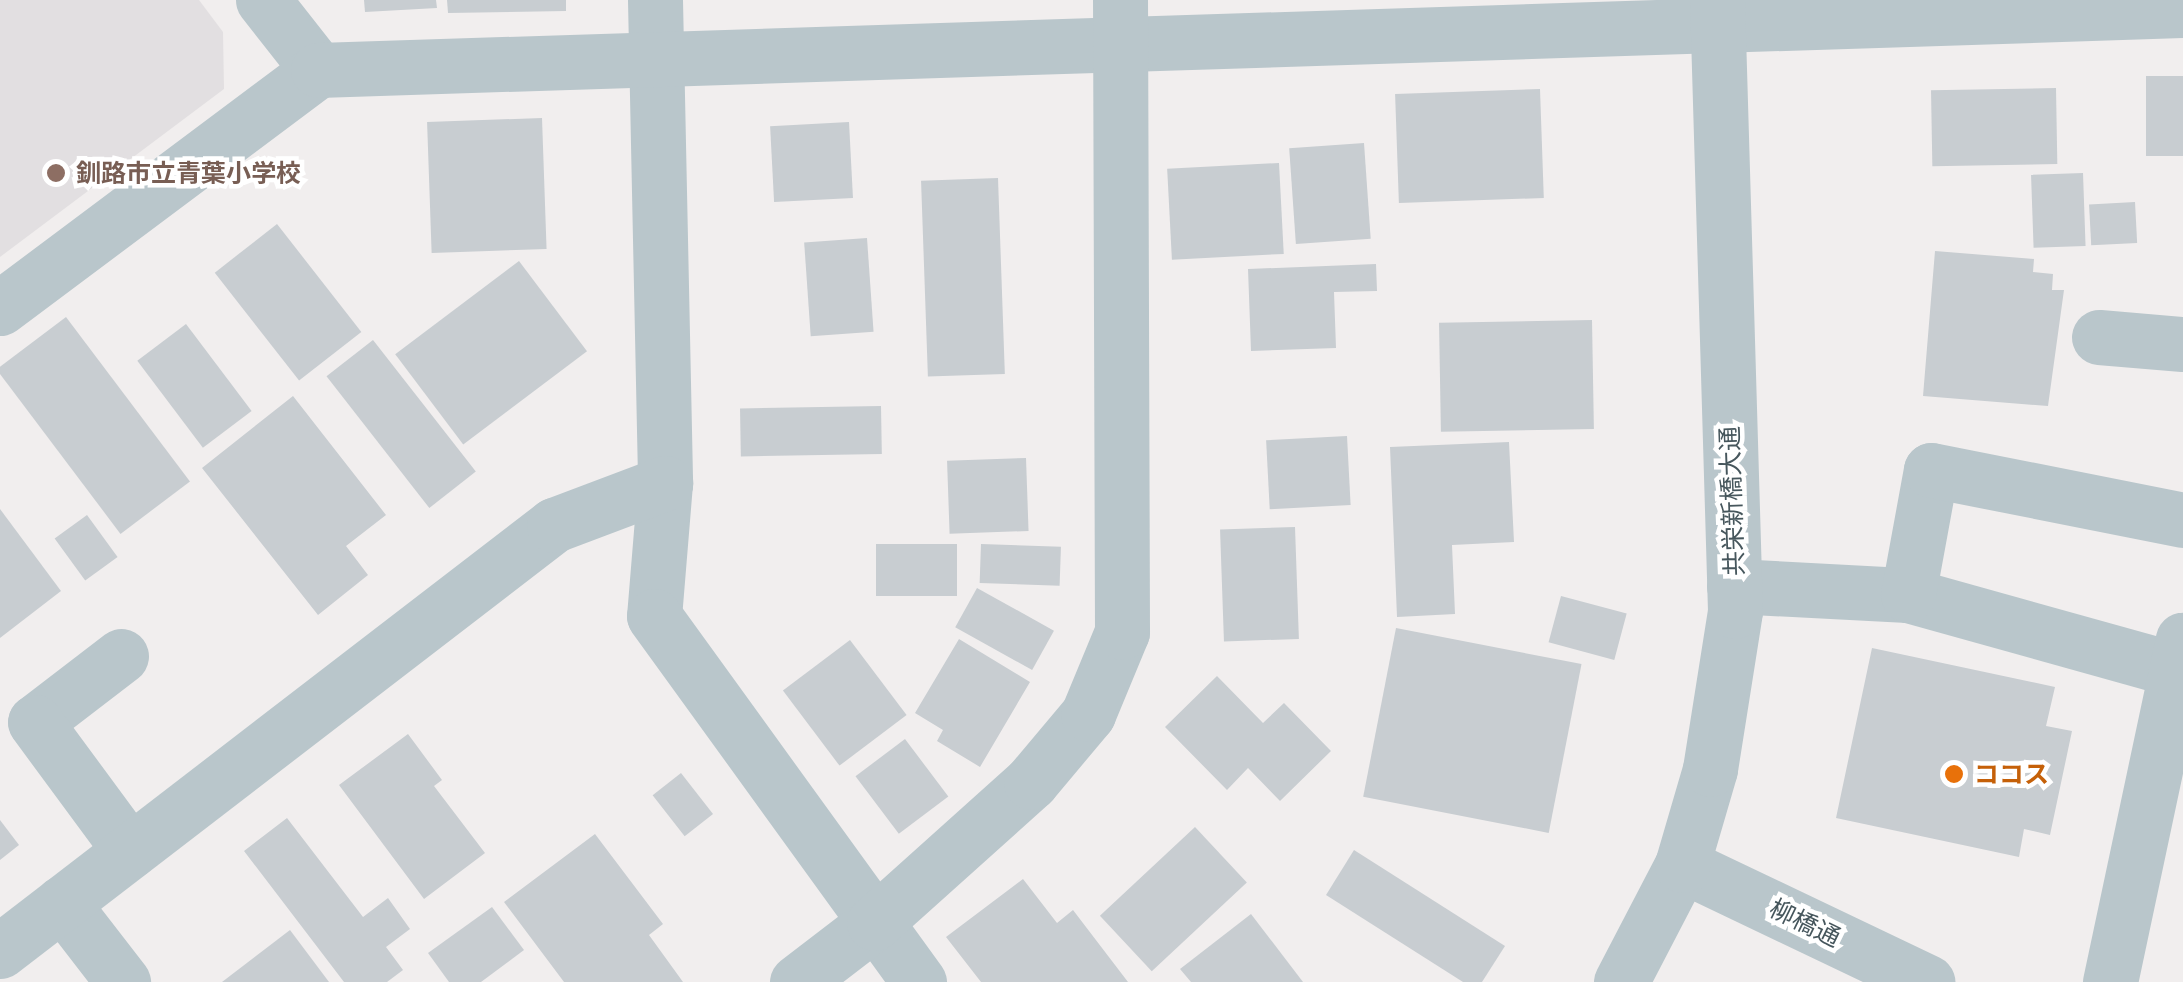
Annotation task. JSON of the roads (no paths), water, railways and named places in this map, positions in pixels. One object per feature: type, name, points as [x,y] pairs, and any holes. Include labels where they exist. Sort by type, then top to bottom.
[{"type":"street","points":[[263,0],[318,70]]},
{"type":"street","points":[[656,0],[665,484],[654,616],[918,982]]},
{"type":"street","points":[[0,308],[318,70],[658,58],[1121,20],[2183,10]]},
{"type":"street","name":"共栄新橋大通","points":[[1621,982],[1682,864],[1710,770],[1734,586],[1718,13]]},
{"type":"street","points":[[797,982],[874,923],[1031,782],[1088,714],[1122,632],[1121,20]]},
{"type":"street","points":[[2098,338],[2183,344]]},
{"type":"street","points":[[1908,595],[1931,470],[2183,520]]},
{"type":"street","points":[[0,951],[554,525],[665,484]]},
{"type":"street","points":[[1734,586],[1908,595],[2180,655],[2110,982]]},
{"type":"street","points":[[121,656],[35,722],[130,851]]},
{"type":"street","name":"柳橋通","points":[[1682,864],[1927,982]]},
{"type":"street","points":[[62,904],[124,982]]},
{"type":"place","name":"釧路市立青葉小学校","points":[[56,173]]},
{"type":"place","name":"ココス","points":[[1954,774]]}]
